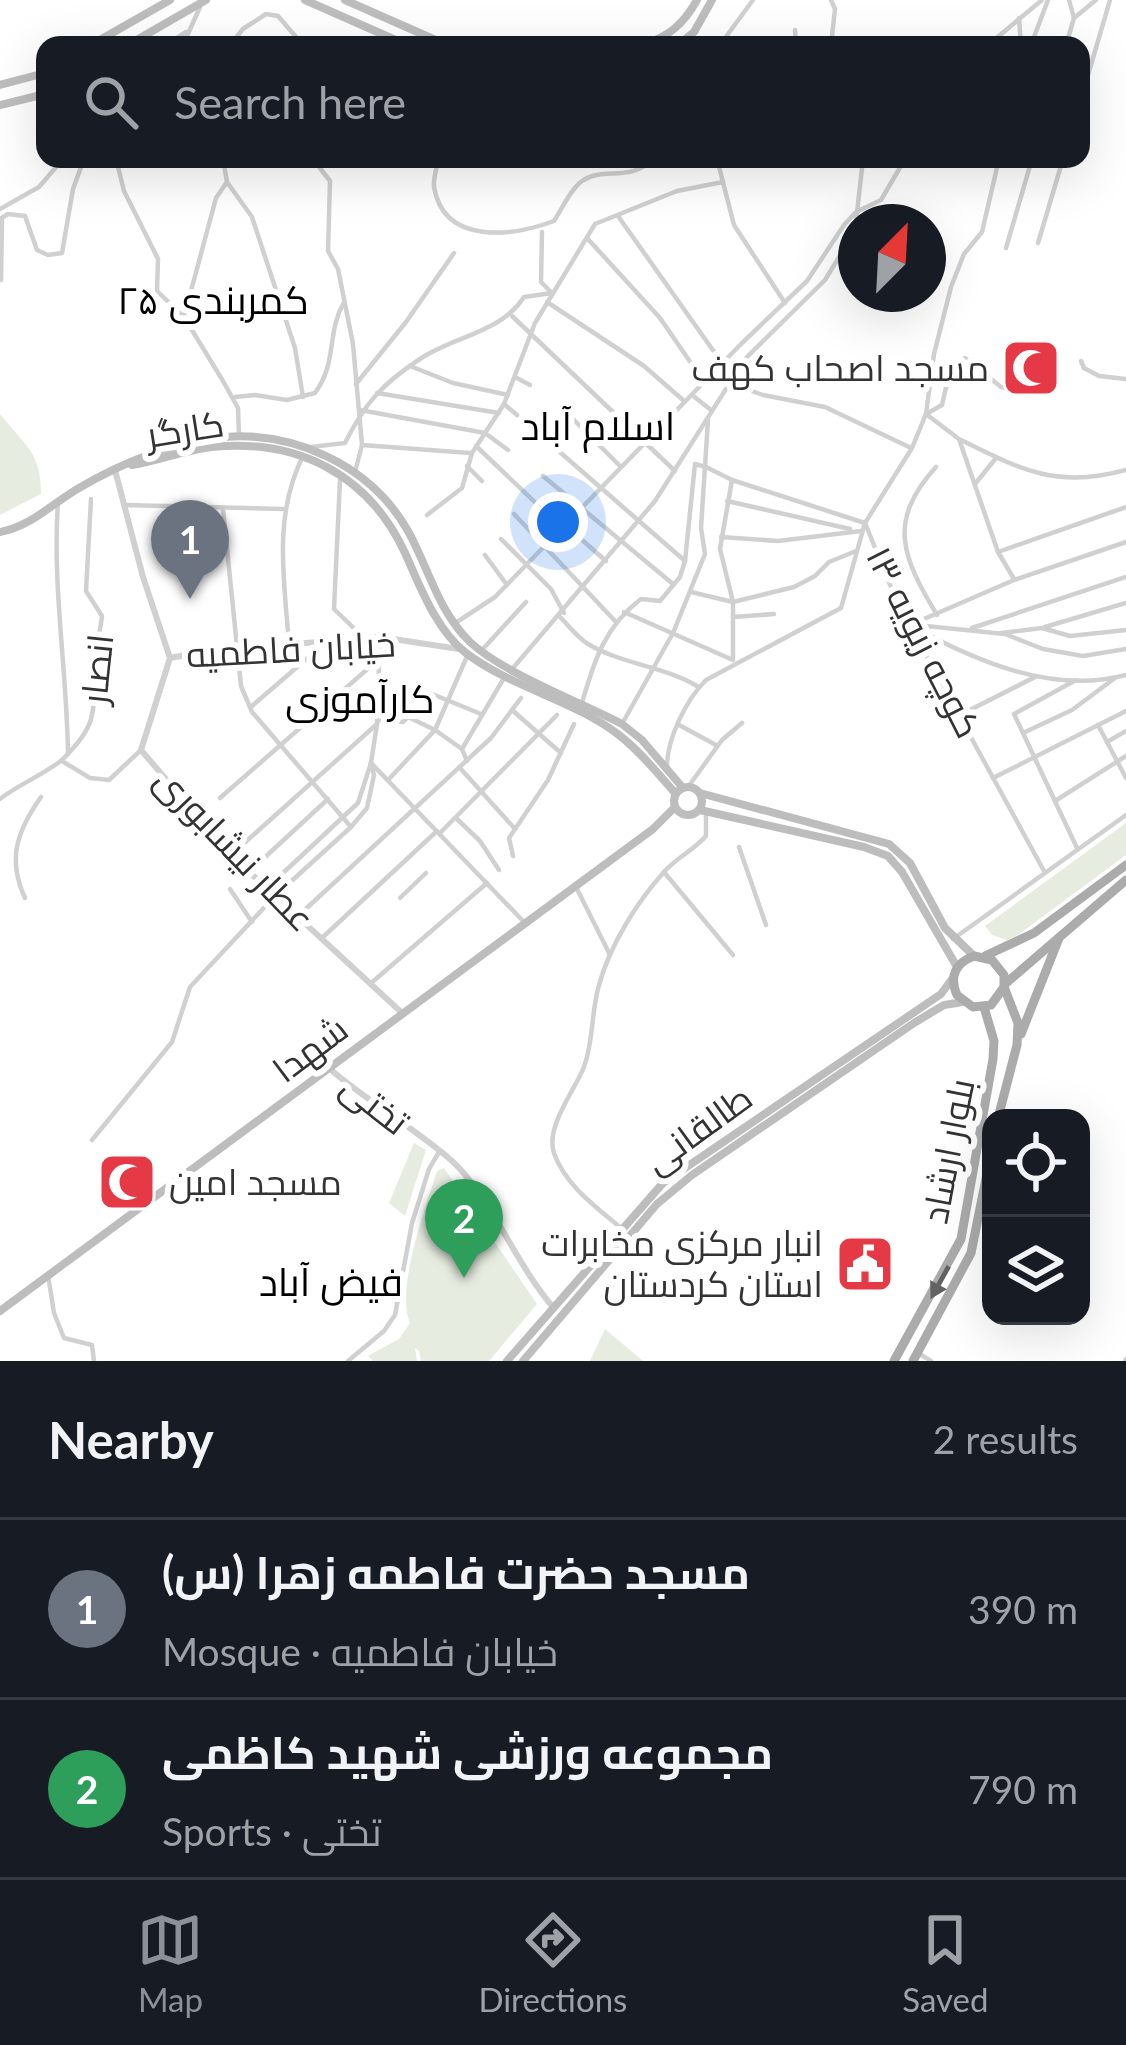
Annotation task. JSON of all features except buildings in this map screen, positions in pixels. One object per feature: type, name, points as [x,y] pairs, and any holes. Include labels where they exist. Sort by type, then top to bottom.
[{"type":"main road","points":[[107,36],[170,0]]},
{"type":"main road","points":[[305,0],[387,36]]},
{"type":"main road","points":[[345,0],[427,36]]},
{"type":"main road","points":[[667,36],[697,0]]},
{"type":"main road","points":[[689,36],[712,0]]},
{"type":"main road","points":[[144,36],[204,1]]},
{"type":"main road","points":[[0,86],[36,76]]},
{"type":"main road","points":[[0,105],[36,96]]},
{"type":"main road","name":"کارگر","points":[[120,468],[154,452],[239,436],[304,452],[355,472],[382,496],[406,529],[454,624],[509,672],[617,733],[682,790]]},
{"type":"main road","name":"کارگر","points":[[120,468],[215,447],[304,452],[368,496],[390,521],[441,624],[465,652],[622,724],[682,790]]},
{"type":"main road","points":[[0,532],[17,529],[120,468]]},
{"type":"main road","points":[[653,829],[675,807],[682,790],[889,844],[910,862],[953,938],[999,966],[1004,986]]},
{"type":"main road","points":[[700,793],[703,810]]},
{"type":"main road","points":[[675,807],[688,815]]},
{"type":"main road","points":[[653,829],[703,810],[888,856],[902,872],[955,972],[953,987],[963,1002],[984,1007],[997,1000],[1004,986],[1068,926],[1126,880]]},
{"type":"main road","name":"شهدا","points":[[0,1311],[653,829]]},
{"type":"main road","points":[[955,972],[975,955],[1023,939],[1126,865]]},
{"type":"main road","points":[[1017,1045],[1048,958],[1068,926]]},
{"type":"main road","points":[[1023,939],[1018,959],[1034,958]]},
{"type":"main road","name":"طالقانی","points":[[523,1361],[657,1204],[941,994],[955,972]]},
{"type":"main road","name":"بلوار ارشاد","points":[[1000,1109],[1017,1045],[1015,1011],[1004,986]]},
{"type":"main road","name":"طالقانی","points":[[507,1361],[663,1183],[863,1053],[935,1010],[963,1002]]},
{"type":"main road","name":"بلوار ارشاد","points":[[894,1361],[961,1239],[991,1072],[994,1041],[984,1007]]},
{"type":"main road","points":[[991,1072],[1008,1073]]},
{"type":"main road","name":"بلوار ارشاد","points":[[915,1357],[971,1253],[982,1199]]},
{"type":"main road","points":[[553,1307],[562,1314]]},
{"type":"street","points":[[727,36],[753,0]]},
{"type":"street","points":[[831,0],[835,9],[831,36]]},
{"type":"street","points":[[998,36],[1045,0]]},
{"type":"street","points":[[1034,36],[1045,0]]},
{"type":"street","points":[[1069,0],[1074,18],[1069,36]]},
{"type":"street","points":[[1074,18],[1096,0]]},
{"type":"street","points":[[1090,68],[1110,0]]},
{"type":"street","points":[[187,36],[204,1]]},
{"type":"street","points":[[237,36],[266,14],[278,16],[295,36]]},
{"type":"street","points":[[1018,18],[1020,36]]},
{"type":"street","points":[[180,36],[190,30]]},
{"type":"street","points":[[795,30],[795,36]]},
{"type":"street","points":[[0,215],[40,187],[56,168]]},
{"type":"street","points":[[0,215],[26,216],[37,250],[48,255],[62,253],[81,168]]},
{"type":"street","points":[[118,168],[124,191],[158,259],[157,291],[184,317],[233,399],[239,436]]},
{"type":"street","points":[[225,168],[227,182],[252,217],[296,348],[303,397]]},
{"type":"street","points":[[320,168],[330,182],[328,251],[338,269],[353,344],[362,446],[355,472]]},
{"type":"street","points":[[436,168],[433,184],[442,207],[459,225],[510,234],[554,221],[580,182],[644,168]]},
{"type":"street","points":[[719,168],[734,225],[785,303]]},
{"type":"street","points":[[857,204],[861,168]]},
{"type":"street","points":[[873,204],[881,200],[900,168]]},
{"type":"street","points":[[926,414],[934,354],[951,287],[964,254],[982,232],[997,168]]},
{"type":"street","points":[[1006,248],[1029,168]]},
{"type":"street","points":[[1037,243],[1060,168]]},
{"type":"street","points":[[184,317],[216,198],[227,182]]},
{"type":"street","points":[[427,515],[462,488],[474,450],[500,413],[547,302],[595,224],[677,191],[723,182]]},
{"type":"street","points":[[617,214],[722,363]]},
{"type":"street","points":[[0,215],[2,280]]},
{"type":"street","points":[[542,232],[541,282],[552,293]]},
{"type":"street","points":[[586,237],[660,318],[704,382]]},
{"type":"street","points":[[454,624],[507,585],[602,490],[819,269],[838,240]]},
{"type":"street","points":[[356,384],[454,253]]},
{"type":"street","points":[[462,749],[509,672],[606,562],[675,471],[745,358],[825,280],[838,259]]},
{"type":"street","points":[[289,646],[284,509],[304,452],[345,442],[360,410],[410,366],[512,316],[524,297],[552,293]]},
{"type":"street","points":[[233,399],[242,394],[287,400],[315,393],[330,368],[334,320],[344,302]]},
{"type":"street","points":[[547,302],[644,366],[686,402]]},
{"type":"street","points":[[512,316],[675,471]]},
{"type":"street","points":[[926,414],[942,405],[950,373],[965,358],[1001,387],[1030,394]]},
{"type":"street","points":[[1082,361],[1084,368],[1099,376],[1126,379]]},
{"type":"street","points":[[410,366],[453,383],[508,395]]},
{"type":"street","points":[[514,377],[530,385]]},
{"type":"street","points":[[729,383],[825,407],[912,448]]},
{"type":"street","points":[[377,393],[500,413]]},
{"type":"street","points":[[692,395],[710,410]]},
{"type":"street","points":[[504,404],[517,415]]},
{"type":"street","points":[[360,410],[485,433],[508,450]]},
{"type":"street","points":[[622,724],[673,633],[705,554],[701,528],[710,410]]},
{"type":"street","points":[[565,411],[621,467]]},
{"type":"street","points":[[926,414],[959,439],[996,458],[1066,480],[1126,470]]},
{"type":"street","name":"کوچه زیویه ۱۳","points":[[926,414],[912,448],[860,528],[1044,872]]},
{"type":"street","points":[[959,439],[998,552],[1014,580]]},
{"type":"street","points":[[546,440],[686,561]]},
{"type":"street","points":[[362,446],[474,450],[500,464],[606,562]]},
{"type":"street","points":[[975,484],[996,458]]},
{"type":"street","points":[[583,703],[598,649],[616,622],[641,599],[660,601],[686,561],[695,464],[860,528]]},
{"type":"street","points":[[467,466],[482,482]]},
{"type":"street","points":[[936,467],[917,488],[902,531],[912,574],[938,615]]},
{"type":"street","name":"خیابان فاطمیه","points":[[120,468],[124,505],[170,658],[380,638],[465,652]]},
{"type":"street","points":[[340,474],[334,609],[363,639]]},
{"type":"street","points":[[543,476],[674,585]]},
{"type":"street","points":[[732,480],[721,537],[734,602],[735,667]]},
{"type":"street","name":"انصار","points":[[0,799],[22,781],[62,761],[88,729],[97,699],[93,669],[103,616],[86,591],[91,499]]},
{"type":"street","points":[[58,501],[60,645],[67,691],[68,754]]},
{"type":"street","points":[[727,501],[860,528]]},
{"type":"street","points":[[124,505],[284,509]]},
{"type":"street","points":[[998,552],[1126,507]]},
{"type":"street","points":[[223,509],[242,686],[250,707],[351,827]]},
{"type":"street","points":[[514,514],[616,622]]},
{"type":"street","points":[[721,537],[778,541],[822,538],[860,528]]},
{"type":"street","points":[[667,769],[666,753],[699,687],[841,608],[860,528]]},
{"type":"street","points":[[501,538],[550,590],[562,615],[584,641],[699,687]]},
{"type":"street","points":[[910,625],[1014,580],[1126,542]]},
{"type":"street","points":[[691,592],[734,602],[794,587],[829,562],[856,551]]},
{"type":"street","points":[[485,555],[507,585]]},
{"type":"street","points":[[969,630],[1126,577]]},
{"type":"street","points":[[482,650],[526,602]]},
{"type":"street","points":[[996,633],[1042,628],[1126,603]]},
{"type":"street","points":[[624,612],[733,658]]},
{"type":"street","points":[[733,617],[774,614]]},
{"type":"street","points":[[910,625],[996,633],[1083,656],[1126,649]]},
{"type":"street","points":[[910,625],[950,647],[1035,677],[1076,680],[1126,675]]},
{"type":"street","points":[[1042,628],[1070,636],[1126,630]]},
{"type":"street","points":[[267,889],[358,803],[378,722],[380,638]]},
{"type":"street","points":[[250,707],[326,643]]},
{"type":"street","points":[[389,779],[435,730],[465,652]]},
{"type":"street","name":"عطار نیشابوری","points":[[170,658],[142,749],[231,855],[401,1012]]},
{"type":"street","points":[[220,798],[380,658]]},
{"type":"street","points":[[959,716],[1035,677]]},
{"type":"street","points":[[1023,733],[1072,710],[1115,678]]},
{"type":"street","points":[[1076,680],[1014,714],[1077,848]]},
{"type":"street","points":[[416,687],[481,714]]},
{"type":"street","points":[[297,917],[460,768],[521,698]]},
{"type":"street","points":[[512,710],[561,753]]},
{"type":"street","points":[[993,778],[1126,711]]},
{"type":"street","points":[[321,938],[456,818],[557,715]]},
{"type":"street","points":[[231,855],[378,722],[403,722],[408,717],[462,749],[467,761]]},
{"type":"street","points":[[682,790],[742,723]]},
{"type":"street","points":[[513,856],[509,838],[548,780],[574,724]]},
{"type":"street","points":[[679,725],[717,746]]},
{"type":"street","points":[[1098,725],[1126,778]]},
{"type":"street","points":[[1107,742],[1126,731]]},
{"type":"street","points":[[62,761],[90,778],[109,780],[142,749]]},
{"type":"street","points":[[1055,801],[1126,756]]},
{"type":"street","points":[[371,763],[525,923]]},
{"type":"street","points":[[92,1140],[172,1042],[190,987],[367,808],[374,776],[371,763]]},
{"type":"street","points":[[460,768],[515,829]]},
{"type":"street","points":[[25,898],[14,862],[20,827],[41,797]]},
{"type":"street","points":[[249,872],[328,799]]},
{"type":"street","points":[[621,1228],[578,1191],[554,1152],[552,1136],[584,1066],[598,986],[610,955],[642,899],[664,872],[706,836],[703,810]]},
{"type":"street","points":[[953,938],[1126,815]]},
{"type":"street","points":[[456,818],[480,841],[499,870]]},
{"type":"street","points":[[739,847],[766,925]]},
{"type":"street","points":[[664,872],[733,955]]},
{"type":"street","points":[[400,898],[426,873]]},
{"type":"street","points":[[370,984],[487,883]]},
{"type":"street","points":[[574,885],[610,955]]},
{"type":"street","points":[[230,889],[251,922]]},
{"type":"street","points":[[975,924],[975,955]]},
{"type":"street","name":"تختی","points":[[330,1069],[452,1162],[527,1277],[553,1307]]},
{"type":"street","points":[[348,1361],[384,1331],[395,1315],[412,1223],[439,1152]]},
{"type":"street","points":[[47,1275],[64,1338],[92,1345],[94,1361]]},
{"type":"street","points":[[915,1357],[931,1361]]},
{"type":"shaded area","points":[[0,414],[34,458],[41,494],[0,515]]},
{"type":"shaded area","points":[[1126,823],[1126,855],[1018,935],[1007,940],[992,935],[985,926]]},
{"type":"shaded area","points":[[414,1143],[426,1150],[405,1216],[389,1203]]},
{"type":"shaded area","points":[[444,1168],[537,1304],[489,1361],[421,1361],[415,1348],[417,1361],[373,1361],[368,1356],[399,1339],[410,1323],[406,1290],[414,1248],[437,1171]]},
{"type":"shaded area","points":[[605,1329],[643,1361],[590,1361]]},
{"type":"place","name":"مسجد اصحاب کهف","points":[[1031,368]]},
{"type":"place","name":"مسجد حضرت فاطمه زهرا (س)","points":[[190,599]]},
{"type":"place","name":"مسجد امین","points":[[127,1182]]},
{"type":"place","name":"انبار مرکزی مخابرات استان کردستان","points":[[865,1264]]},
{"type":"place","name":"مجموعه ورزشی شهید کاظمی","points":[[464,1278]]},
{"type":"district","name":"کمربندی ۲۵","points":[[213,300]]},
{"type":"district","name":"اسلام آباد","points":[[598,426]]},
{"type":"district","name":"کارآموزی","points":[[360,699]]},
{"type":"district","name":"فیض آباد","points":[[331,1282]]}]
